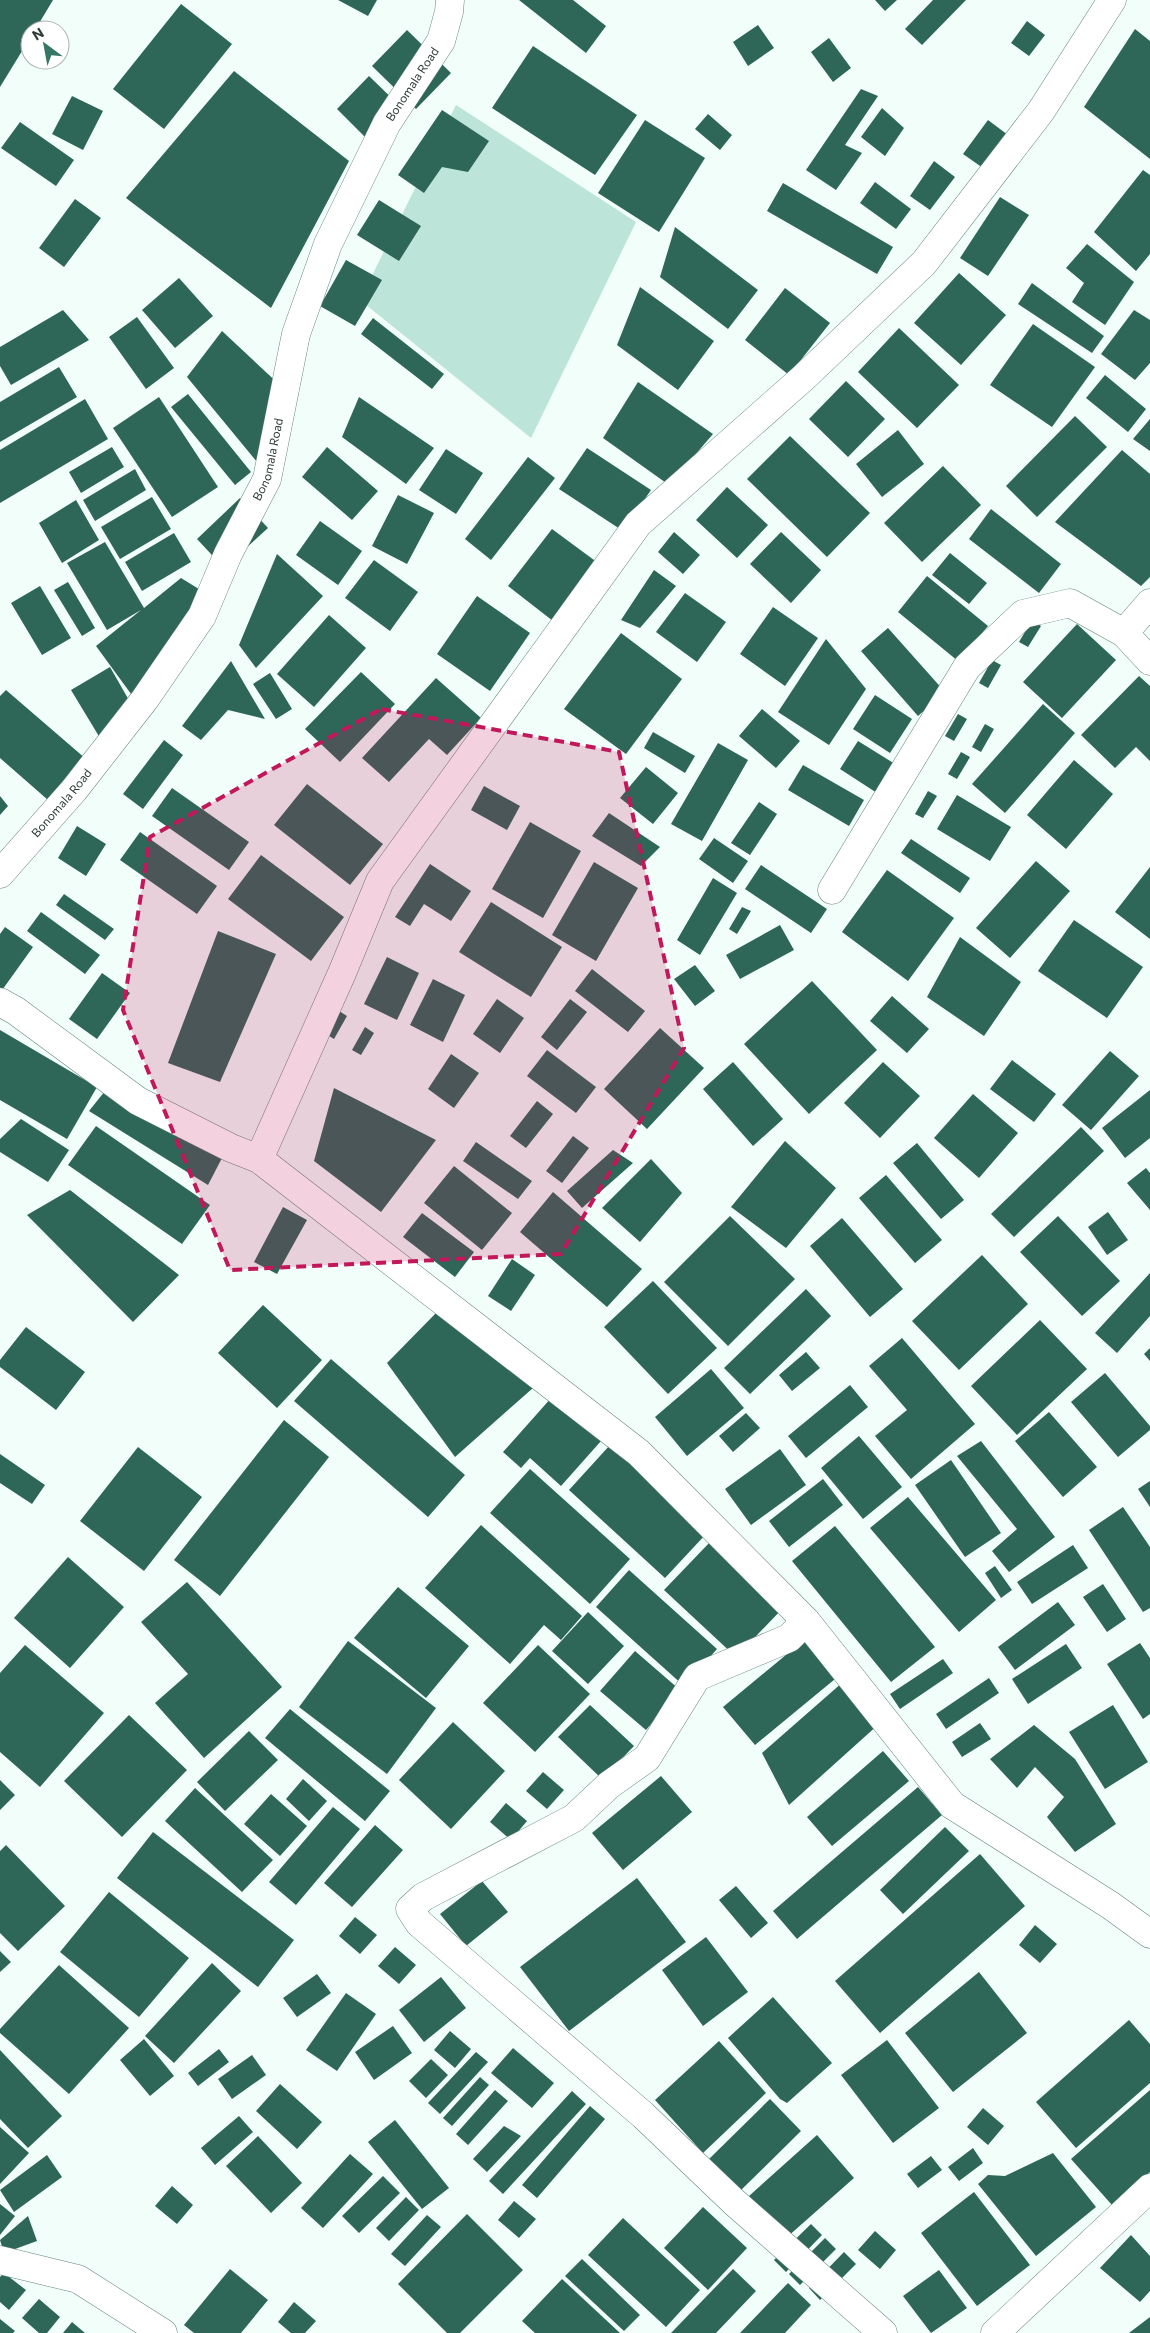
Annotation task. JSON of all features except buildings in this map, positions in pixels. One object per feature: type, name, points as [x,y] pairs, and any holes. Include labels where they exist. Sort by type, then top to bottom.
[{"type":"street","name":"Bonomala Road","points":[[0,874],[74,790],[145,699],[202,616],[228,554],[267,479],[296,334],[328,244],[387,123],[441,41],[449,12],[450,0]]},
{"type":"street","points":[[259,1159],[342,973],[380,881],[638,524],[803,378],[924,263],[1041,111],[1112,0]]},
{"type":"street","points":[[832,890],[967,667],[1023,614],[1070,603],[1124,633],[1150,661]]},
{"type":"street","points":[[1124,633],[1150,603]]},
{"type":"street","points":[[0,1002],[16,1011],[138,1101],[230,1148],[259,1159],[640,1453],[806,1621],[952,1805],[1110,1905],[1150,1934]]},
{"type":"street","points":[[806,1621],[789,1638],[697,1677],[647,1758],[609,1785],[574,1818],[423,1897],[410,1909],[418,1923],[643,2115],[734,2202],[883,2333]]},
{"type":"street","points":[[995,2333],[1150,2188]]},
{"type":"street","points":[[0,2260],[78,2279],[163,2333]]},
{"type":"highlighted area","points":[[381,709],[619,752],[684,1048],[561,1254],[230,1270],[123,1010],[150,837]]},
{"type":"green space","points":[[456,105],[636,222],[531,438],[360,300]]}]
